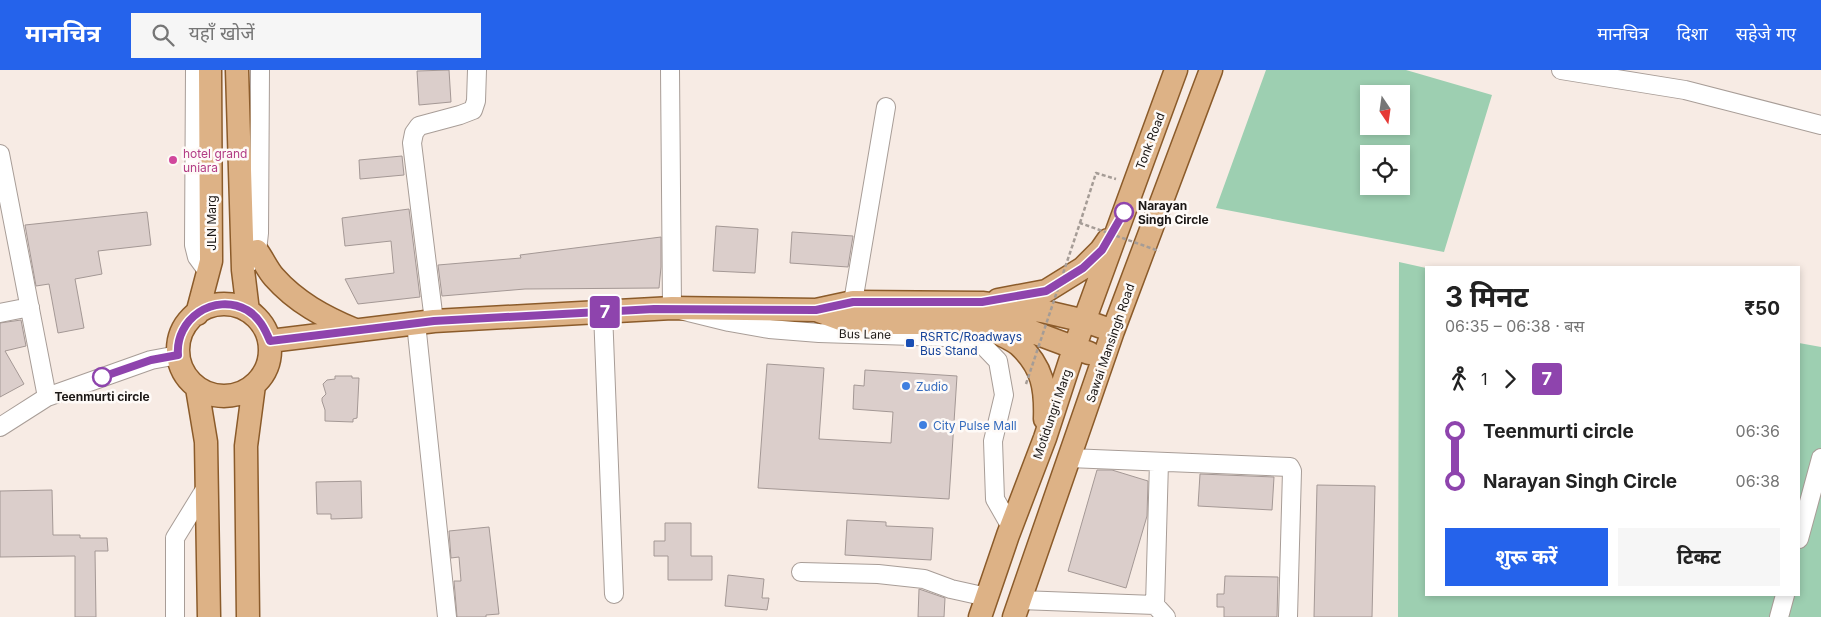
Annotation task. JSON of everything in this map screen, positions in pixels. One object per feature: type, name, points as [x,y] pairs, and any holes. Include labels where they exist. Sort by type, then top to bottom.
[{"type":"main road","name":"JLN Marg","points":[[197,314],[211,260],[210,70]]},
{"type":"main road","points":[[237,70],[243,270],[248,311]]},
{"type":"main road","name":"Tonk Road","points":[[1124,212],[1176,70]]},
{"type":"main road","name":"Sawai Mansingh Road","points":[[1017,608],[1113,331],[1211,70]]},
{"type":"main road","points":[[981,313],[1046,291],[1083,268],[1102,250],[1124,212]]},
{"type":"main road","name":"Motidungri Marg","points":[[984,607],[1010,527],[1045,438],[1075,346],[1124,212]]},
{"type":"main road","points":[[257,251],[273,276],[292,295],[321,316],[355,331]]},
{"type":"main road","points":[[270,341],[425,322],[672,308],[816,310],[853,302],[981,313],[1075,346],[1103,360]]},
{"type":"main road","points":[[221,304],[233,305],[248,311],[263,325],[270,341],[270,358],[265,372],[254,386],[243,393],[227,397],[211,395],[197,388],[185,377],[179,362],[177,345],[183,328],[197,314],[204,308],[221,304]]},
{"type":"main road","points":[[816,310],[851,323],[981,313],[1042,311],[1085,321],[1113,331]]},
{"type":"main road","points":[[981,313],[1019,344],[1040,371],[1046,398],[1045,438]]},
{"type":"main road","points":[[248,617],[246,446],[254,386]]},
{"type":"main road","points":[[197,388],[206,442],[208,617]]},
{"type":"street","points":[[195,70],[194,245],[197,257],[208,272]]},
{"type":"street","points":[[243,270],[257,251],[259,233],[260,70]]},
{"type":"street","points":[[447,617],[412,143],[414,133],[419,126],[473,110],[476,101],[477,70]]},
{"type":"street","points":[[670,70],[672,308]]},
{"type":"street","points":[[1561,70],[1685,90],[1821,124]]},
{"type":"street","points":[[853,302],[886,107]]},
{"type":"street","points":[[0,154],[47,397]]},
{"type":"street","points":[[0,313],[30,307]]},
{"type":"street","name":"Bus Lane","points":[[672,308],[729,322],[777,329],[819,333],[976,338],[998,360],[1004,395],[993,441],[996,499],[1010,527]]},
{"type":"street","points":[[603,312],[614,594]]},
{"type":"street","points":[[0,427],[47,397],[151,360],[178,355]]},
{"type":"street","points":[[1069,458],[1292,468],[1288,617]]},
{"type":"street","points":[[1800,535],[1821,458]]},
{"type":"street","points":[[1017,608],[1161,611],[1159,462]]},
{"type":"street","points":[[175,617],[175,538],[207,486]]},
{"type":"street","points":[[802,572],[878,574],[924,578],[951,589],[984,607]]},
{"type":"street","points":[[1779,617],[1785,596]]},
{"type":"path","points":[[1026,384],[1096,174]]},
{"type":"path","points":[[1080,223],[1159,250]]},
{"type":"green space","points":[[1266,70],[1406,70],[1492,95],[1444,252],[1216,208]]},
{"type":"green space","points":[[1399,262],[1425,268],[1425,596],[1800,596],[1800,343],[1821,347],[1821,617],[1398,617]]},
{"type":"building","points":[[449,70],[451,102],[419,105],[417,71]]},
{"type":"building","points":[[402,156],[404,175],[360,179],[359,160]]},
{"type":"building","points":[[409,209],[420,297],[358,304],[345,279],[394,273],[391,241],[345,246],[342,218]]},
{"type":"building","points":[[147,212],[151,245],[98,251],[102,274],[75,279],[84,328],[58,333],[49,284],[36,286],[25,225]]},
{"type":"building","points":[[716,226],[758,229],[755,273],[713,271]]},
{"type":"building","points":[[792,232],[853,236],[848,267],[790,263]]},
{"type":"building","points":[[661,237],[659,288],[525,289],[442,296],[438,265],[521,258],[520,255]]},
{"type":"building","points":[[21,320],[26,346],[5,351],[24,384],[0,397],[0,323]]},
{"type":"building","name":"City Pulse Mall","points":[[767,364],[824,368],[819,439],[891,443],[893,412],[853,409],[854,385],[864,386],[865,370],[957,376],[949,499],[758,488]]},
{"type":"building","points":[[335,376],[359,378],[357,418],[353,419],[353,422],[325,421],[322,398],[326,394],[323,384],[327,380],[335,379]]},
{"type":"building","points":[[1097,470],[1112,470],[1148,481],[1147,516],[1126,588],[1068,571]]},
{"type":"building","points":[[1200,474],[1274,477],[1272,510],[1198,506]]},
{"type":"building","points":[[361,481],[362,518],[331,519],[331,514],[317,514],[316,482]]},
{"type":"building","points":[[1317,485],[1375,486],[1372,617],[1314,617]]},
{"type":"building","points":[[52,490],[53,535],[107,538],[108,551],[95,551],[96,617],[75,617],[75,556],[0,557],[0,491]]},
{"type":"building","points":[[847,520],[886,522],[886,526],[933,528],[931,560],[845,555]]},
{"type":"building","points":[[665,523],[691,523],[691,556],[712,556],[712,580],[668,580],[668,556],[654,556],[654,541],[665,541]]},
{"type":"building","points":[[489,527],[499,614],[486,615],[486,617],[457,617],[454,581],[461,581],[459,557],[451,558],[449,531]]},
{"type":"building","points":[[728,575],[764,579],[762,598],[769,598],[767,610],[725,606]]},
{"type":"building","points":[[1225,576],[1278,577],[1277,617],[1224,617],[1224,607],[1217,607],[1217,594],[1224,594]]},
{"type":"building","points":[[919,589],[945,598],[944,617],[918,617]]},
{"type":"bus line","name":"7","points":[[102,377],[151,360],[178,355],[177,345],[183,328],[190,319],[204,308],[221,304],[233,305],[248,311],[263,325],[270,341],[434,321],[672,308],[816,310],[853,302],[982,302],[1046,291],[1083,268],[1102,250],[1124,212]]},
{"type":"place","name":"hotel grand uniara","points":[[173,160]]},
{"type":"place","name":"Narayan Singh Circle","points":[[1124,212]]},
{"type":"place","name":"RSRTC/Roadways Bus Stand","points":[[910,343]]},
{"type":"place","name":"Teenmurti circle","points":[[102,377]]},
{"type":"place","name":"Zudio","points":[[906,386]]},
{"type":"place","name":"City Pulse Mall","points":[[923,425]]}]
